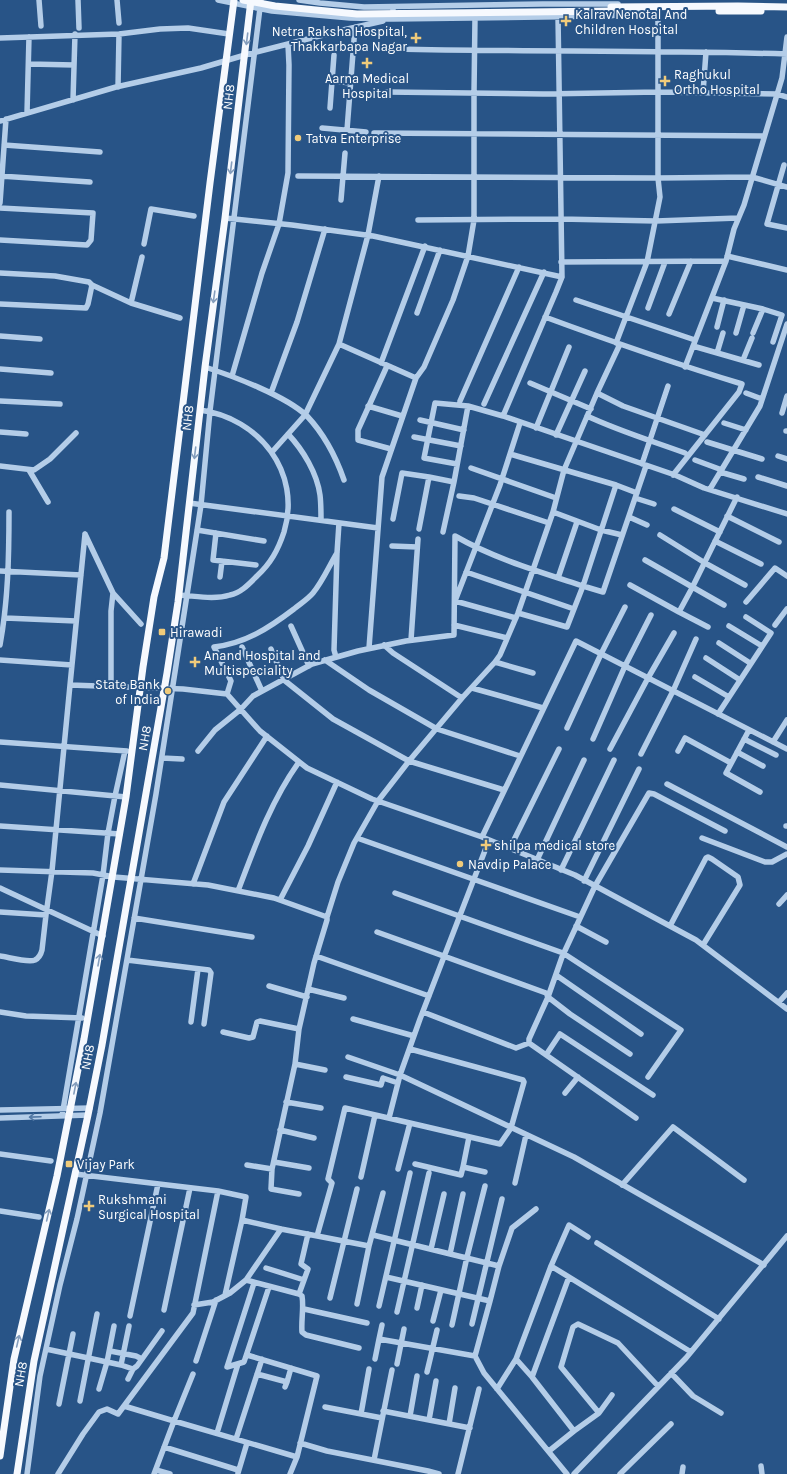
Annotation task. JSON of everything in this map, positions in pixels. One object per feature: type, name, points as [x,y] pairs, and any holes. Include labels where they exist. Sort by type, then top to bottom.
[{"type":"main road","points":[[242,0],[275,6],[357,14],[612,9]]},
{"type":"main road","points":[[261,0],[357,10],[646,9],[692,3],[738,3],[787,7]]},
{"type":"main road","name":"NH8","points":[[0,1456],[3,1407],[8,1375],[57,1176],[65,1116],[88,1018],[114,877],[126,797],[129,751],[141,688],[154,597],[164,558],[233,1]]},
{"type":"main road","name":"NH8","points":[[17,1474],[34,1361],[89,1111],[168,688],[204,367],[225,218],[251,3]]},
{"type":"main road","points":[[646,9],[658,11],[787,11]]},
{"type":"street","points":[[39,0],[41,26]]},
{"type":"street","points":[[78,0],[79,28]]},
{"type":"street","points":[[117,0],[119,23]]},
{"type":"street","points":[[218,0],[251,3],[260,8],[304,14],[350,18],[393,19],[609,16],[646,9]]},
{"type":"street","points":[[27,1474],[40,1376],[60,1285],[77,1220],[100,1113],[162,758],[168,688],[188,596],[201,504],[210,411],[261,0]]},
{"type":"street","points":[[299,0],[393,7],[427,3],[584,2],[609,3],[646,9]]},
{"type":"street","points":[[393,7],[393,19]]},
{"type":"street","points":[[300,1194],[271,1189],[272,1168],[295,1064],[299,1029],[308,989],[316,956],[338,882],[357,838],[378,801],[409,761],[500,655],[517,615],[533,570],[549,523],[564,470],[618,344],[626,317],[647,262],[660,197],[658,178],[658,11]]},
{"type":"street","points":[[503,416],[562,277],[559,177],[558,16]]},
{"type":"street","points":[[369,648],[382,477],[416,378],[424,367],[454,300],[468,256],[474,220],[473,177],[475,18]]},
{"type":"street","points":[[0,203],[4,145],[3,120],[118,87],[201,68],[254,52],[393,19]]},
{"type":"street","points":[[347,130],[355,27]]},
{"type":"street","points":[[0,38],[75,34],[119,34],[160,29],[188,28],[229,34]]},
{"type":"street","points":[[73,100],[75,34]]},
{"type":"street","points":[[118,87],[119,34]]},
{"type":"street","points":[[27,113],[30,36]]},
{"type":"street","points":[[685,366],[727,258],[738,218],[752,178],[785,71],[787,37]]},
{"type":"street","points":[[232,376],[258,285],[279,224],[288,173],[288,44]]},
{"type":"street","points":[[395,49],[475,51],[658,51],[786,54]]},
{"type":"street","points":[[703,93],[706,52]]},
{"type":"street","points":[[330,108],[334,55]]},
{"type":"street","points":[[29,64],[74,65]]},
{"type":"street","points":[[332,82],[351,83]]},
{"type":"street","points":[[386,92],[659,92],[777,94],[787,97]]},
{"type":"street","points":[[322,128],[366,132]]},
{"type":"street","points":[[374,133],[474,135],[764,136]]},
{"type":"street","points":[[4,145],[100,152]]},
{"type":"street","points":[[341,200],[345,153]]},
{"type":"street","points":[[784,165],[767,224],[787,228]]},
{"type":"street","points":[[1,176],[90,182]]},
{"type":"street","points":[[298,176],[752,178],[787,187]]},
{"type":"street","points":[[272,452],[305,415],[339,344],[368,235],[379,176]]},
{"type":"street","points":[[0,208],[93,213],[91,240],[87,245],[0,240]]},
{"type":"street","points":[[144,244],[151,209],[194,216]]},
{"type":"street","points":[[225,218],[368,235],[425,246],[562,277]]},
{"type":"street","points":[[418,220],[560,219],[656,221],[738,218]]},
{"type":"street","points":[[271,393],[297,322],[325,229]]},
{"type":"street","points":[[391,449],[358,440],[358,430],[384,364],[425,246]]},
{"type":"street","points":[[417,313],[440,250]]},
{"type":"street","points":[[131,303],[142,257]]},
{"type":"street","points":[[561,262],[665,262],[727,258],[787,270]]},
{"type":"street","points":[[668,314],[691,261]]},
{"type":"street","points":[[648,308],[665,262]]},
{"type":"street","points":[[460,401],[519,267]]},
{"type":"street","points":[[484,404],[544,272]]},
{"type":"street","points":[[0,273],[55,276],[89,282],[92,285],[131,303],[180,318]]},
{"type":"street","points":[[0,304],[86,308],[92,285]]},
{"type":"street","points":[[712,298],[763,309],[782,315],[773,342]]},
{"type":"street","points":[[576,300],[695,340]]},
{"type":"street","points":[[717,327],[724,300]]},
{"type":"street","points":[[736,333],[744,305]]},
{"type":"street","points":[[743,360],[763,309]]},
{"type":"street","points":[[544,317],[618,344],[742,384],[739,392],[674,475]]},
{"type":"street","points":[[710,489],[760,406],[787,324]]},
{"type":"street","points":[[717,353],[723,334]]},
{"type":"street","points":[[0,336],[40,339]]},
{"type":"street","points":[[339,344],[416,378]]},
{"type":"street","points":[[693,346],[759,365]]},
{"type":"street","points":[[536,428],[569,347]]},
{"type":"street","points":[[204,367],[232,376],[271,393],[305,415],[314,424],[334,457],[344,480]]},
{"type":"street","points":[[0,369],[51,373]]},
{"type":"street","points":[[556,435],[585,371]]},
{"type":"street","points":[[530,383],[591,409]]},
{"type":"street","points":[[198,751],[215,730],[241,709],[253,696],[309,666],[369,648],[411,640],[454,635],[455,536],[476,548],[533,570],[603,592],[636,495],[650,440],[668,386]]},
{"type":"street","points":[[598,393],[623,406],[705,435]]},
{"type":"street","points":[[746,393],[762,399]]},
{"type":"street","points":[[782,413],[787,396]]},
{"type":"street","points":[[0,401],[60,404]]},
{"type":"street","points":[[457,464],[424,458],[435,403],[468,406],[503,416],[674,475],[710,489],[787,514]]},
{"type":"street","points":[[368,406],[402,416]]},
{"type":"street","points":[[443,532],[468,406]]},
{"type":"street","points":[[179,595],[220,597],[232,595],[243,588],[265,569],[278,550],[288,516],[289,503],[286,485],[272,452],[258,436],[225,415],[200,410]]},
{"type":"street","points":[[587,416],[614,429],[650,440],[684,453]]},
{"type":"street","points":[[420,420],[464,430]]},
{"type":"street","points":[[455,602],[502,478],[520,422]]},
{"type":"street","points":[[724,423],[746,430]]},
{"type":"street","points":[[0,432],[26,434]]},
{"type":"street","points":[[0,466],[20,467],[34,470],[50,459],[76,433]]},
{"type":"street","points":[[288,434],[302,452],[316,478],[320,495],[321,520]]},
{"type":"street","points":[[414,437],[461,446]]},
{"type":"street","points":[[707,442],[762,459]]},
{"type":"street","points":[[510,454],[616,485],[654,504]]},
{"type":"street","points":[[778,456],[787,459]]},
{"type":"street","points":[[695,460],[744,479]]},
{"type":"street","points":[[471,468],[556,498]]},
{"type":"street","points":[[29,470],[48,502]]},
{"type":"street","points":[[393,519],[402,473],[454,482]]},
{"type":"street","points":[[758,477],[787,486]]},
{"type":"street","points":[[418,529],[429,478]]},
{"type":"street","points":[[455,602],[568,627],[616,485]]},
{"type":"street","points":[[459,496],[474,498],[549,523]]},
{"type":"street","points":[[679,612],[705,563],[736,497]]},
{"type":"street","points":[[189,503],[378,528]]},
{"type":"street","points":[[674,509],[720,532]]},
{"type":"street","points":[[0,645],[9,571],[9,512]]},
{"type":"street","points":[[552,512],[601,530],[622,535]]},
{"type":"street","points":[[727,516],[779,542]]},
{"type":"street","points":[[629,517],[647,525]]},
{"type":"street","points":[[558,578],[577,522]]},
{"type":"street","points":[[336,657],[334,650],[339,523]]},
{"type":"street","points":[[197,530],[264,540]]},
{"type":"street","points":[[216,533],[213,560],[256,565]]},
{"type":"street","points":[[0,956],[36,960],[41,955],[52,871],[85,534],[113,593],[141,624]]},
{"type":"street","points":[[660,535],[705,563],[745,585]]},
{"type":"street","points":[[411,640],[418,538]]},
{"type":"street","points":[[715,541],[761,564]]},
{"type":"street","points":[[392,546],[417,547]]},
{"type":"street","points":[[227,694],[231,681],[214,648],[248,638],[278,621],[312,594],[337,553]]},
{"type":"street","points":[[645,560],[724,605]]},
{"type":"street","points":[[220,578],[222,561]]},
{"type":"street","points":[[746,602],[775,568],[787,576]]},
{"type":"street","points":[[0,571],[80,575]]},
{"type":"street","points":[[466,572],[574,609]]},
{"type":"street","points":[[630,585],[708,627]]},
{"type":"street","points":[[111,686],[111,611],[113,593]]},
{"type":"street","points":[[567,728],[601,654],[625,607]]},
{"type":"street","points":[[775,625],[787,609]]},
{"type":"street","points":[[3,614],[76,621]]},
{"type":"street","points":[[592,739],[625,666],[651,615]]},
{"type":"street","points":[[718,714],[770,633],[746,617]]},
{"type":"street","points":[[454,624],[507,638]]},
{"type":"street","points":[[291,626],[309,666]]},
{"type":"street","points":[[729,626],[762,646]]},
{"type":"street","points":[[610,749],[674,633]]},
{"type":"street","points":[[641,754],[696,639]]},
{"type":"street","points":[[482,837],[576,641],[787,749]]},
{"type":"street","points":[[719,643],[750,663]]},
{"type":"street","points":[[384,645],[393,653],[462,698]]},
{"type":"street","points":[[242,647],[262,691]]},
{"type":"street","points":[[271,649],[284,680],[333,719],[409,761],[504,790]]},
{"type":"street","points":[[706,658],[740,680]]},
{"type":"street","points":[[0,660],[72,665]]},
{"type":"street","points":[[325,660],[369,690],[437,729],[520,756]]},
{"type":"street","points":[[495,662],[533,673]]},
{"type":"street","points":[[695,677],[729,697]]},
{"type":"street","points":[[70,685],[183,688],[227,694],[267,736],[307,768],[378,801],[482,837],[584,880],[703,945],[787,1009]]},
{"type":"street","points":[[472,688],[543,708]]},
{"type":"street","points":[[772,742],[787,720]]},
{"type":"street","points":[[749,730],[726,773],[760,792]]},
{"type":"street","points":[[193,884],[224,802],[267,736]]},
{"type":"street","points":[[678,751],[685,738],[731,763]]},
{"type":"street","points":[[744,739],[776,755]]},
{"type":"street","points":[[0,742],[129,751],[114,796],[67,1108]]},
{"type":"street","points":[[510,848],[558,749]]},
{"type":"street","points":[[737,752],[763,766]]},
{"type":"street","points":[[162,758],[182,760]]},
{"type":"street","points":[[537,860],[584,760]]},
{"type":"street","points":[[561,870],[614,760]]},
{"type":"street","points":[[238,891],[259,837],[286,780],[299,762]]},
{"type":"street","points":[[584,880],[639,769]]},
{"type":"street","points":[[280,900],[308,846],[337,782]]},
{"type":"street","points":[[667,784],[787,847]]},
{"type":"street","points":[[0,785],[126,797]]},
{"type":"street","points":[[529,1043],[529,1039],[548,997],[563,953],[580,917],[595,886],[649,793],[654,794],[725,832]]},
{"type":"street","points":[[0,826],[120,834]]},
{"type":"street","points":[[357,838],[580,917]]},
{"type":"street","points":[[702,838],[765,862],[772,862],[787,854]]},
{"type":"street","points":[[389,1118],[400,1075],[414,1036],[489,840]]},
{"type":"street","points":[[670,926],[706,858],[708,857],[712,859],[738,877],[740,885],[703,945]]},
{"type":"street","points":[[0,870],[52,871],[208,885],[280,900],[327,917]]},
{"type":"street","points":[[0,888],[46,912],[103,936]]},
{"type":"street","points":[[395,893],[563,953],[681,1030],[648,1077]]},
{"type":"street","points":[[779,904],[787,895]]},
{"type":"street","points":[[0,912],[46,912]]},
{"type":"street","points":[[134,918],[252,937]]},
{"type":"street","points":[[576,926],[606,942]]},
{"type":"street","points":[[377,932],[546,993],[548,997],[570,1014],[630,1054]]},
{"type":"street","points":[[316,956],[429,996]]},
{"type":"street","points":[[127,960],[209,970],[211,973],[204,1024]]},
{"type":"street","points":[[191,1022],[198,969]]},
{"type":"street","points":[[556,975],[641,1034]]},
{"type":"street","points":[[269,986],[307,997]]},
{"type":"street","points":[[308,989],[344,998]]},
{"type":"street","points":[[779,1002],[787,993]]},
{"type":"street","points":[[0,1012],[26,1016],[88,1018]]},
{"type":"street","points":[[423,1012],[516,1048],[529,1043]]},
{"type":"street","points":[[353,1019],[414,1036]]},
{"type":"street","points":[[224,1032],[249,1038],[253,1037],[257,1022],[260,1021],[299,1029]]},
{"type":"street","points":[[546,1055],[560,1034],[653,1095]]},
{"type":"street","points":[[529,1043],[636,1118]]},
{"type":"street","points":[[318,1236],[332,1183],[328,1179],[346,1108],[500,1144],[511,1128],[524,1082],[523,1080],[410,1049]]},
{"type":"street","points":[[348,1057],[400,1075],[574,1157],[764,1265]]},
{"type":"street","points":[[295,1064],[325,1070]]},
{"type":"street","points":[[346,1077],[381,1085],[383,1078],[398,1083]]},
{"type":"street","points":[[565,1093],[578,1078]]},
{"type":"street","points":[[286,1102],[320,1108]]},
{"type":"street","points":[[0,1110],[67,1108],[89,1111]]},
{"type":"street","points":[[0,1118],[65,1116],[89,1111]]},
{"type":"street","points":[[361,1176],[375,1115]]},
{"type":"street","points":[[398,1169],[410,1123]]},
{"type":"street","points":[[622,1185],[673,1127],[744,1180]]},
{"type":"street","points":[[280,1130],[314,1138]]},
{"type":"street","points":[[515,1183],[526,1135]]},
{"type":"street","points":[[415,1164],[461,1175],[469,1137]]},
{"type":"street","points":[[0,1154],[51,1161]]},
{"type":"street","points":[[274,1162],[308,1168]]},
{"type":"street","points":[[247,1165],[272,1168]]},
{"type":"street","points":[[463,1167],[485,1172]]},
{"type":"street","points":[[379,1306],[410,1173]]},
{"type":"street","points":[[397,1312],[429,1173]]},
{"type":"street","points":[[75,1174],[218,1191],[246,1197],[225,1295]]},
{"type":"street","points":[[130,1316],[158,1184]]},
{"type":"street","points":[[452,1324],[485,1186]]},
{"type":"street","points":[[164,1310],[190,1188]]},
{"type":"street","points":[[330,1298],[357,1190]]},
{"type":"street","points":[[58,1474],[83,1434],[99,1412],[107,1409],[118,1414],[193,1313],[218,1191]]},
{"type":"street","points":[[356,1304],[383,1193]]},
{"type":"street","points":[[431,1249],[444,1194]]},
{"type":"street","points":[[450,1254],[463,1194]]},
{"type":"street","points":[[472,1324],[502,1199]]},
{"type":"street","points":[[536,1209],[512,1228],[499,1266],[475,1356],[484,1373],[567,1474]]},
{"type":"street","points":[[0,1211],[39,1217]]},
{"type":"street","points":[[242,1220],[369,1246]]},
{"type":"street","points":[[497,1389],[516,1359],[551,1266],[569,1225],[588,1237]]},
{"type":"street","points":[[194,1306],[216,1300],[230,1293],[246,1280],[281,1229]]},
{"type":"street","points":[[299,1294],[308,1269],[301,1264],[308,1234]]},
{"type":"street","points":[[373,1235],[499,1266]]},
{"type":"street","points":[[574,1474],[691,1352],[787,1236]]},
{"type":"street","points":[[597,1243],[719,1319]]},
{"type":"street","points":[[551,1266],[691,1352]]},
{"type":"street","points":[[266,1268],[304,1280]]},
{"type":"street","points":[[386,1277],[490,1301]]},
{"type":"street","points":[[532,1377],[569,1277]]},
{"type":"street","points":[[246,1280],[302,1296],[304,1309],[302,1332],[306,1335],[359,1348]]},
{"type":"street","points":[[254,1283],[227,1367],[244,1362],[269,1287]]},
{"type":"street","points":[[417,1308],[422,1285]]},
{"type":"street","points":[[433,1321],[441,1290]]},
{"type":"street","points":[[196,1361],[216,1300]]},
{"type":"street","points":[[304,1309],[367,1323]]},
{"type":"street","points":[[80,1401],[98,1314]]},
{"type":"street","points":[[599,1413],[562,1367],[575,1324],[578,1324],[618,1343],[658,1386]]},
{"type":"street","points":[[375,1359],[382,1325]]},
{"type":"street","points":[[99,1389],[110,1351],[114,1326]]},
{"type":"street","points":[[121,1365],[129,1326]]},
{"type":"street","points":[[397,1364],[404,1330]]},
{"type":"street","points":[[427,1372],[437,1330]]},
{"type":"street","points":[[128,1379],[133,1369],[137,1366],[162,1331]]},
{"type":"street","points":[[59,1404],[73,1334]]},
{"type":"street","points":[[379,1339],[475,1356]]},
{"type":"street","points":[[46,1349],[121,1365],[133,1369]]},
{"type":"street","points":[[110,1351],[136,1356],[142,1359]]},
{"type":"street","points":[[247,1355],[317,1376],[297,1457],[290,1474]]},
{"type":"street","points":[[236,1439],[262,1359]]},
{"type":"street","points":[[516,1359],[574,1431]]},
{"type":"street","points":[[216,1433],[238,1364]]},
{"type":"street","points":[[257,1374],[286,1385],[291,1368]]},
{"type":"street","points":[[361,1414],[369,1369]]},
{"type":"street","points":[[374,1460],[392,1370]]},
{"type":"street","points":[[671,1373],[693,1396],[721,1413]]},
{"type":"street","points":[[170,1474],[155,1472],[193,1374]]},
{"type":"street","points":[[410,1416],[417,1376]]},
{"type":"street","points":[[429,1420],[436,1381]]},
{"type":"street","points":[[448,1424],[455,1388]]},
{"type":"street","points":[[458,1474],[479,1389]]},
{"type":"street","points":[[549,1452],[599,1413],[612,1395]]},
{"type":"street","points":[[124,1406],[297,1457]]},
{"type":"street","points":[[325,1407],[382,1418]]},
{"type":"street","points":[[383,1411],[470,1428]]},
{"type":"street","points":[[620,1474],[671,1424]]},
{"type":"street","points":[[164,1447],[238,1472],[247,1442]]},
{"type":"street","points":[[300,1443],[327,1451],[439,1474]]},
{"type":"street","points":[[761,1466],[762,1474]]},
{"type":"street","points":[[407,1474],[408,1467]]},
{"type":"street","points":[[682,1474],[683,1467]]},
{"type":"place","name":"Kalrav Nenotal And Children Hospital","points":[[566,21]]},
{"type":"place","name":"Netra Raksha Hospital, Thakkarbapa Nagar","points":[[416,38]]},
{"type":"place","name":"Aarna Medical Hospital","points":[[367,63]]},
{"type":"place","name":"Raghukul Ortho Hospital","points":[[665,81]]},
{"type":"place","name":"Tatva Enterprise","points":[[298,138]]},
{"type":"place","name":"Hirawadi","points":[[162,632]]},
{"type":"place","name":"Anand Hospital and Multispeciality","points":[[195,662]]},
{"type":"place","name":"State Bank of India","points":[[168,691]]},
{"type":"place","name":"shilpa medical store","points":[[486,845]]},
{"type":"place","name":"Navdip Palace","points":[[460,864]]},
{"type":"place","name":"Vijay Park","points":[[69,1164]]},
{"type":"place","name":"Rukshmani Surgical Hospital","points":[[89,1206]]}]
